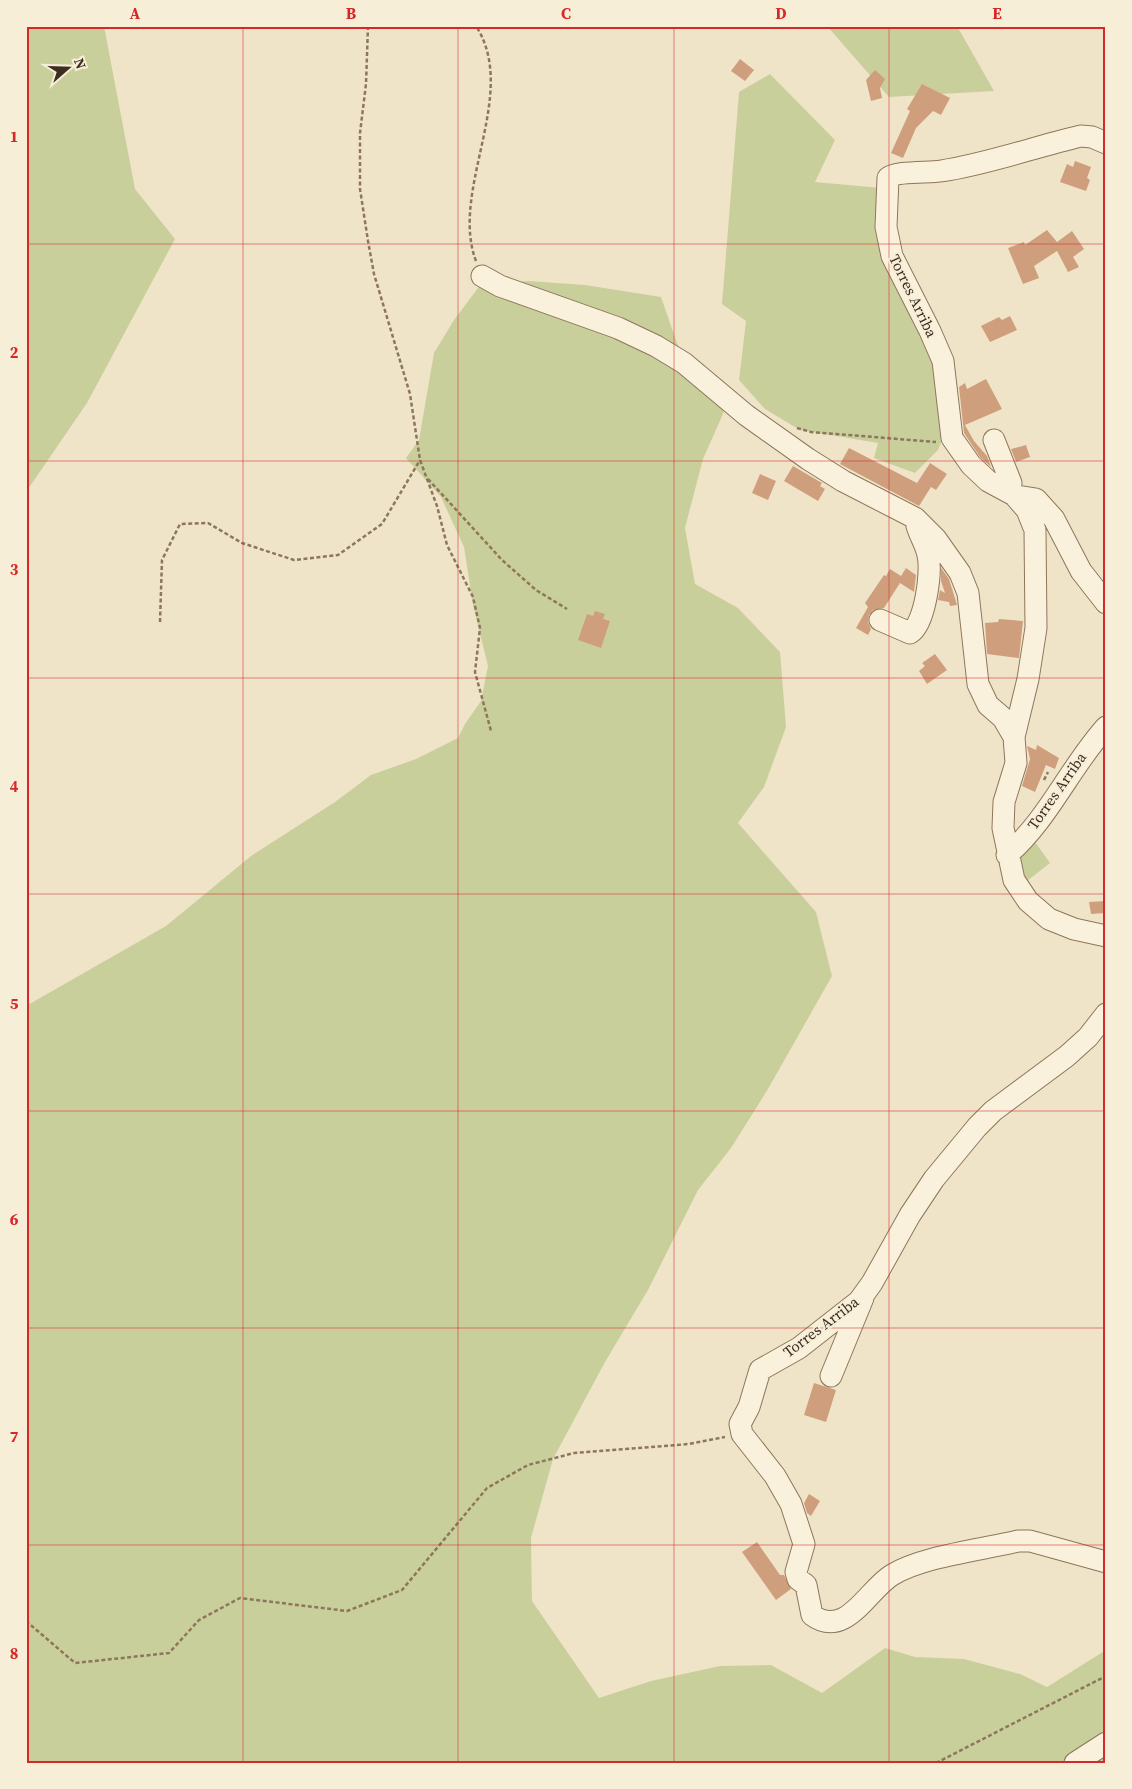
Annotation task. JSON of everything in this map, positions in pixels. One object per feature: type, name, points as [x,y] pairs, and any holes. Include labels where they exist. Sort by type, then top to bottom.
[{"type":"street","name":"Torres Arriba","points":[[1106,143],[1092,137],[1081,136],[962,168],[927,173],[894,174],[888,178],[886,227],[892,256],[930,330],[943,361],[952,438],[972,465],[988,481],[1011,494],[1028,510],[1035,530],[1036,628],[1028,679],[1014,737],[1016,762],[1004,802],[1003,828],[1007,855],[1014,880],[1028,901],[1050,919],[1061,924],[1106,936]]},
{"type":"street","name":"Torres Arriba","points":[[482,276],[500,286],[618,328],[656,346],[684,363],[746,415],[808,459],[843,481],[915,518],[936,539],[960,573],[968,593],[978,684],[988,705],[1003,718],[1014,737]]},
{"type":"street","points":[[994,440],[1011,483],[1011,494]]},
{"type":"street","name":"Torres Arriba","points":[[1011,494],[1036,498],[1054,519],[1081,571],[1106,603]]},
{"type":"street","points":[[880,620],[910,633],[918,626],[923,615],[929,557],[915,518]]},
{"type":"street","name":"Torres Arriba","points":[[1007,855],[1040,818],[1086,748],[1106,727]]},
{"type":"street","name":"Torres Arriba","points":[[742,1434],[740,1424],[749,1406],[760,1370],[799,1348],[859,1301],[910,1214],[934,1179],[971,1134],[993,1111],[1067,1056],[1088,1037],[1106,1014]]},
{"type":"street","points":[[831,1376],[864,1293]]},
{"type":"street","points":[[742,1434],[775,1476],[791,1504],[804,1544],[796,1572],[798,1579],[806,1585],[812,1615],[820,1621],[830,1623],[859,1608],[890,1576],[898,1571],[919,1563],[1018,1541],[1030,1541],[1106,1562]]},
{"type":"street","points":[[1076,1763],[1106,1744]]},
{"type":"path","points":[[368,26],[366,84],[360,133],[360,189],[374,274],[410,394],[420,460],[447,545],[472,598],[480,628],[475,672],[491,731]]},
{"type":"path","points":[[476,26],[488,56],[491,77],[488,116],[477,165],[471,208],[471,239],[474,258],[482,276]]},
{"type":"path","points":[[795,428],[811,432],[956,444]]},
{"type":"path","points":[[160,622],[162,560],[180,524],[208,523],[242,543],[294,560],[338,555],[382,524],[420,460]]},
{"type":"path","points":[[427,479],[502,560],[536,590],[567,609]]},
{"type":"path","points":[[26,1621],[75,1663],[169,1653],[199,1620],[240,1598],[347,1611],[402,1590],[487,1488],[528,1464],[574,1453],[689,1444],[742,1434]]},
{"type":"path","points":[[936,1763],[1106,1676]]},
{"type":"green space","points":[[26,26],[104,26],[135,189],[175,239],[87,403],[26,492]]},
{"type":"green space","points":[[827,26],[957,26],[994,91],[889,97]]},
{"type":"green space","points":[[770,74],[835,140],[815,182],[881,188],[882,230],[931,340],[947,429],[938,450],[915,473],[874,458],[878,443],[800,430],[765,409],[739,380],[746,321],[722,304],[739,92]]},
{"type":"green space","points":[[529,281],[585,285],[661,297],[684,363],[726,398],[723,414],[703,459],[685,528],[695,584],[738,608],[780,652],[786,727],[764,787],[738,823],[816,912],[832,976],[768,1089],[731,1148],[698,1190],[648,1290],[605,1362],[553,1459],[531,1538],[532,1601],[599,1698],[651,1681],[720,1666],[771,1665],[822,1693],[885,1648],[915,1657],[964,1659],[1020,1674],[1047,1687],[1106,1650],[1106,1763],[26,1763],[26,1006],[166,926],[251,856],[335,802],[371,775],[416,759],[458,738],[481,701],[488,666],[473,605],[464,547],[441,497],[406,458],[419,440],[434,353],[454,320],[481,284]]},
{"type":"green space","points":[[1035,842],[1050,863],[1027,881],[1015,856]]},
{"type":"building","points":[[740,59],[754,70],[745,81],[731,71]]},
{"type":"building","points":[[875,70],[885,79],[880,88],[882,98],[871,101],[866,80]]},
{"type":"building","points":[[922,84],[950,98],[941,115],[933,111],[916,128],[903,158],[891,153],[910,111],[907,109]]},
{"type":"building","points":[[1075,161],[1091,167],[1087,178],[1090,180],[1086,191],[1060,182],[1067,164],[1073,167]]},
{"type":"building","points":[[1047,230],[1057,242],[1072,231],[1084,249],[1073,257],[1079,267],[1068,272],[1057,251],[1034,266],[1039,278],[1023,284],[1008,248],[1024,242],[1025,245]]},
{"type":"building","points":[[1010,316],[1017,330],[990,342],[981,326],[999,317],[1002,320]]},
{"type":"building","points":[[986,379],[1002,409],[965,425],[974,441],[987,456],[991,467],[980,457],[964,433],[959,387],[965,383],[967,389]]},
{"type":"building","points":[[1026,445],[1030,457],[1016,462],[1011,449]]},
{"type":"building","points":[[849,448],[917,483],[930,463],[947,474],[936,490],[931,487],[919,506],[840,464]]},
{"type":"building","points":[[793,466],[822,483],[820,486],[825,489],[818,501],[784,481]]},
{"type":"building","points":[[760,474],[776,481],[768,500],[752,493]]},
{"type":"building","points":[[906,568],[916,575],[914,592],[900,583],[884,608],[873,610],[869,615],[868,622],[871,629],[868,635],[856,628],[868,607],[865,603],[884,575],[886,576],[890,569],[901,576]]},
{"type":"building","points":[[941,568],[949,579],[957,605],[950,606],[949,602],[938,600],[940,590],[945,593],[941,581]]},
{"type":"building","points":[[595,611],[605,614],[603,619],[610,621],[601,648],[578,640],[587,614],[593,616]]},
{"type":"building","points":[[999,619],[1023,621],[1019,658],[987,654],[985,623],[998,622]]},
{"type":"building","points":[[935,654],[947,670],[927,684],[919,671],[925,666],[922,663]]},
{"type":"building","points":[[1037,745],[1059,758],[1055,769],[1046,765],[1035,792],[1022,786],[1030,759],[1027,746],[1036,750]]},
{"type":"building","points":[[1106,901],[1106,913],[1091,914],[1089,902]]},
{"type":"building","points":[[814,1383],[836,1390],[826,1422],[804,1415]]},
{"type":"building","points":[[809,1494],[820,1501],[811,1516],[807,1513],[804,1503]]},
{"type":"building","points":[[757,1542],[780,1575],[784,1575],[791,1589],[776,1600],[742,1552]]}]
